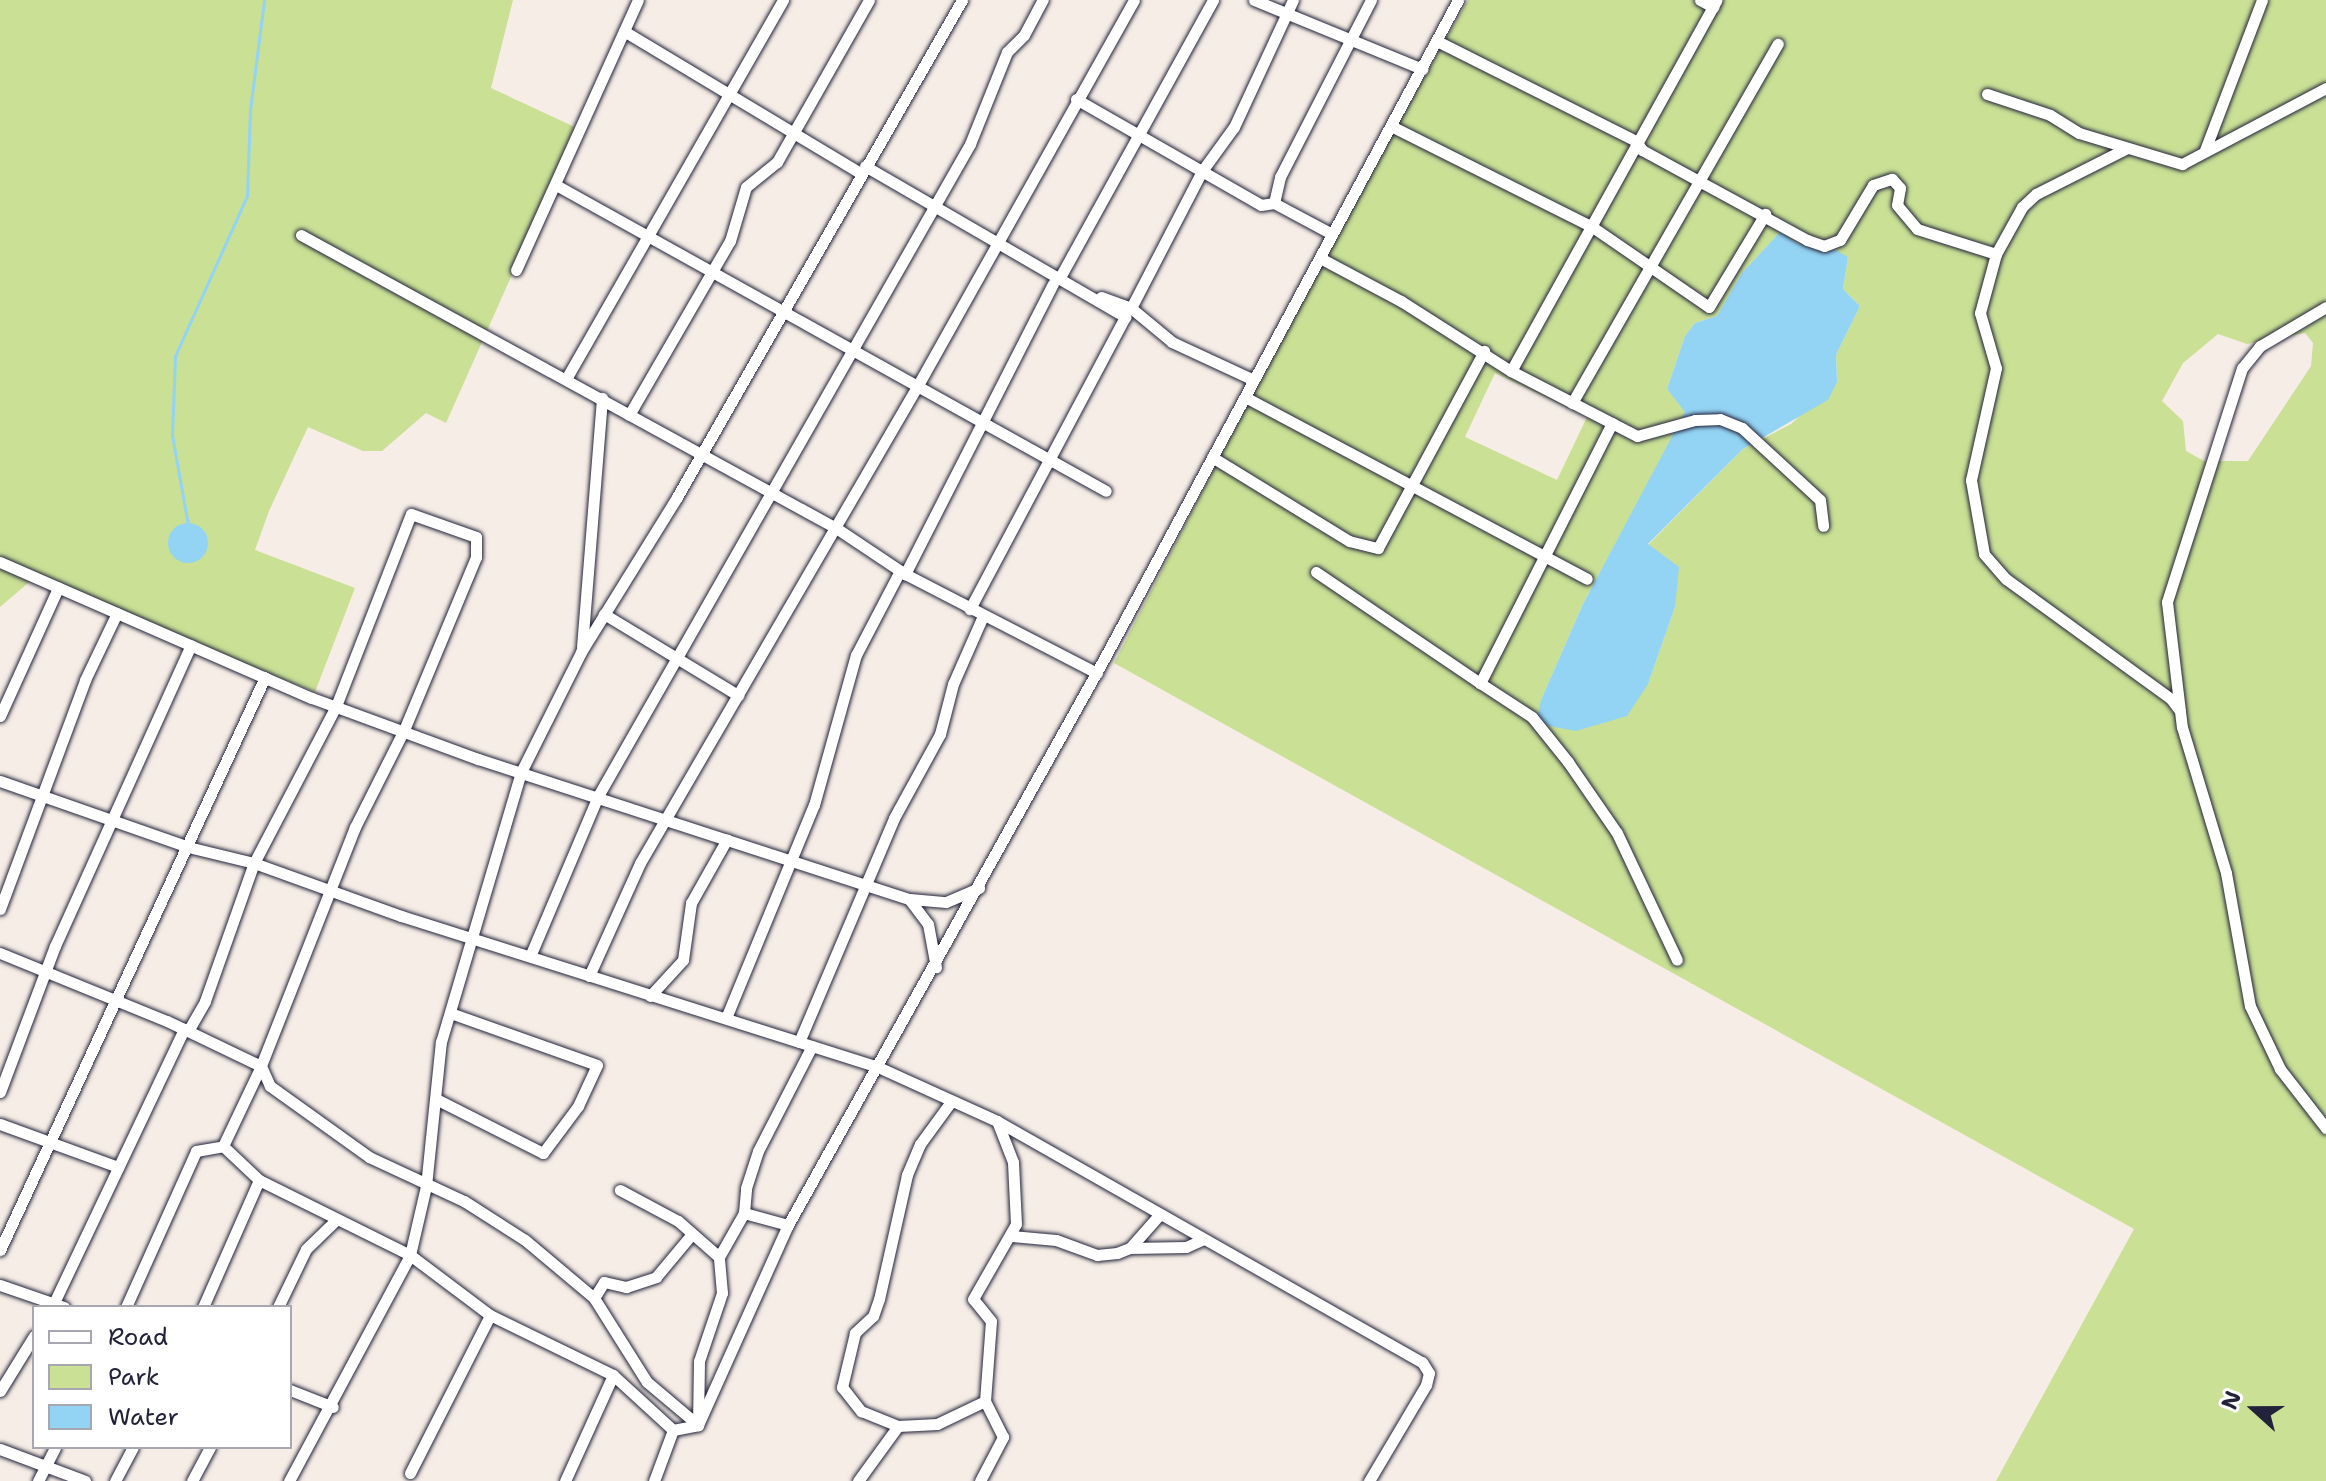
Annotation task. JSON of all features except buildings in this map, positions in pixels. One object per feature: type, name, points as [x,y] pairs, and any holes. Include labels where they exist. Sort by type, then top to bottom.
[{"type":"street","points":[[516,270],[638,0]]},
{"type":"street","points":[[566,379],[783,0]]},
{"type":"street","points":[[629,415],[713,270],[739,219],[746,187],[772,168],[869,0]]},
{"type":"street","points":[[289,1481],[333,1407],[410,1255],[426,1186],[450,1013],[521,772],[581,652],[699,458],[962,0]]},
{"type":"street","points":[[531,954],[598,796],[970,144],[1007,52],[1024,35],[1043,0]]},
{"type":"street","points":[[589,976],[616,909],[666,819],[918,385],[995,242],[1134,0]]},
{"type":"street","points":[[726,1018],[794,858],[856,655],[983,424],[1056,281],[1140,136],[1213,0]]},
{"type":"street","points":[[1254,0],[1422,69]]},
{"type":"street","points":[[1131,308],[1202,171],[1234,127],[1293,0]]},
{"type":"street","points":[[1274,203],[1280,177],[1371,0]]},
{"type":"street","points":[[698,1425],[788,1225],[936,967],[1097,673],[1458,0]]},
{"type":"street","points":[[1511,371],[1715,3],[1700,0]]},
{"type":"street","points":[[2202,154],[2262,0]]},
{"type":"street","points":[[624,31],[791,133],[933,205],[1125,317],[970,609]]},
{"type":"street","points":[[1437,41],[1636,141],[1642,150],[1765,214],[1780,227],[1824,246],[1840,240],[1873,185],[1892,179],[1900,188],[1897,205],[1917,229],[1996,254]]},
{"type":"street","points":[[1572,403],[1778,44]]},
{"type":"street","points":[[1987,94],[2127,148],[2182,164],[2326,88]]},
{"type":"street","points":[[1076,99],[1261,205],[1274,203],[1332,234]]},
{"type":"street","points":[[1391,126],[1591,226],[1709,307],[1765,214]]},
{"type":"street","points":[[2127,148],[2036,194],[2022,207],[1996,254],[1980,313],[1996,368],[1971,480],[1984,554],[2006,579],[2171,699],[2180,711]]},
{"type":"street","points":[[556,185],[648,233],[1106,491]]},
{"type":"street","points":[[301,235],[602,398],[699,458],[836,528],[902,572],[1097,673]]},
{"type":"street","points":[[995,242],[1037,260],[1056,281],[1131,308],[1172,342],[1254,380]]},
{"type":"street","points":[[1320,258],[1484,351],[1511,371],[1646,437],[1695,420],[1720,419],[1742,428],[1820,500],[1823,526]]},
{"type":"street","points":[[2326,307],[2260,346],[2242,368],[2167,602],[2180,711],[2226,873],[2241,968],[2258,1031],[2280,1069],[2326,1128]]},
{"type":"street","points":[[1212,457],[1349,541],[1378,548],[1484,351]]},
{"type":"street","points":[[1245,397],[1587,579]]},
{"type":"street","points":[[581,652],[602,398]]},
{"type":"street","points":[[1480,683],[1548,557],[1612,423]]},
{"type":"street","points":[[57,1305],[118,1167],[186,1030],[205,1001],[254,863],[336,706],[411,514],[464,531],[480,544],[476,557],[404,730],[329,889],[261,1066],[223,1146]]},
{"type":"street","points":[[0,562],[336,706],[521,772],[865,881],[909,899],[946,902],[979,888]]},
{"type":"street","points":[[1316,572],[1532,717],[1568,762],[1617,833],[1677,960]]},
{"type":"street","points":[[0,716],[58,588]]},
{"type":"street","points":[[0,909],[46,793],[85,680],[117,613]]},
{"type":"street","points":[[604,614],[738,695]]},
{"type":"street","points":[[799,1042],[865,881],[940,734],[953,684],[983,616]]},
{"type":"street","points":[[0,1092],[112,818],[191,645]]},
{"type":"street","points":[[0,1250],[54,1141],[114,1000],[265,677]]},
{"type":"street","points":[[0,781],[46,793],[188,847],[254,863],[650,996],[878,1067],[950,1103],[997,1121],[1422,1362],[1429,1373],[1369,1481]]},
{"type":"street","points":[[650,996],[683,960],[691,903],[727,839]]},
{"type":"street","points":[[909,899],[928,924],[936,967]]},
{"type":"street","points":[[0,953],[186,1030],[261,1066],[270,1086],[369,1157],[464,1201],[525,1240],[594,1298],[647,1382],[698,1425]]},
{"type":"street","points":[[436,1099],[543,1153],[578,1106],[597,1065],[450,1013]]},
{"type":"street","points":[[698,1425],[699,1361],[722,1293],[719,1257],[744,1213],[746,1188],[758,1151],[812,1046]]},
{"type":"street","points":[[950,1103],[916,1152],[879,1299],[873,1316],[855,1333],[842,1387],[861,1411],[898,1426],[937,1424],[985,1401]]},
{"type":"street","points":[[980,1481],[1003,1437],[985,1401],[991,1321],[973,1299],[987,1267],[1012,1236],[1013,1162],[997,1121]]},
{"type":"street","points":[[0,1124],[54,1141],[118,1167]]},
{"type":"street","points":[[223,1146],[259,1180],[410,1255],[490,1315],[613,1375],[673,1430]]},
{"type":"street","points":[[127,1305],[196,1151],[223,1146]]},
{"type":"street","points":[[204,1305],[259,1180]]},
{"type":"street","points":[[620,1190],[678,1221],[719,1257]]},
{"type":"street","points":[[744,1213],[788,1225]]},
{"type":"street","points":[[1130,1248],[1160,1214]]},
{"type":"street","points":[[279,1305],[306,1249],[337,1219]]},
{"type":"street","points":[[594,1298],[604,1282],[626,1287],[656,1277],[692,1234]]},
{"type":"street","points":[[1012,1236],[1056,1240],[1097,1255],[1130,1248],[1186,1247],[1202,1240]]},
{"type":"street","points":[[0,1285],[54,1305]]},
{"type":"street","points":[[410,1473],[490,1315]]},
{"type":"street","points":[[0,1391],[32,1339]]},
{"type":"street","points":[[565,1481],[613,1375]]},
{"type":"street","points":[[292,1391],[333,1407]]},
{"type":"street","points":[[673,1430],[698,1425]]},
{"type":"street","points":[[858,1481],[898,1426]]},
{"type":"street","points":[[654,1481],[673,1430]]},
{"type":"street","points":[[0,1449],[85,1481]]},
{"type":"street","points":[[38,1481],[54,1449]]},
{"type":"street","points":[[115,1481],[132,1449]]},
{"type":"street","points":[[192,1481],[209,1449]]},
{"type":"green space","points":[[0,0],[513,0],[491,88],[577,128],[446,423],[426,413],[382,451],[363,451],[308,427],[269,511],[255,550],[355,588],[315,692],[34,578],[0,607]]},
{"type":"green space","points":[[1468,0],[2326,0],[2326,1481],[1996,1481],[2134,1229],[1114,663],[1330,244]],"holes":[[[1780,232],[1799,244],[1848,257],[1843,289],[1860,306],[1836,355],[1837,382],[1791,424],[1743,449],[1648,545],[1675,607],[1648,684],[1541,700],[1583,604],[1686,412],[1667,389],[1685,336],[1695,323],[1717,316],[1742,273]],[[2305,333],[2313,343],[2311,366],[2248,461],[2204,461],[2186,451],[2183,421],[2162,401],[2183,363],[2218,334],[2247,344]],[[1495,373],[1587,417],[1557,480],[1465,437]]]},
{"type":"water","points":[[1780,232],[1799,244],[1834,249],[1848,257],[1843,289],[1860,306],[1836,355],[1837,382],[1828,400],[1743,449],[1648,544],[1679,567],[1675,607],[1648,684],[1627,716],[1576,731],[1549,726],[1537,719],[1541,700],[1583,604],[1685,412],[1667,389],[1685,336],[1695,323],[1717,316],[1742,273]]},
{"type":"water","points":[[188,523],[202,529],[208,543],[202,557],[188,563],[174,557],[168,543],[174,529]]},
{"type":"waterway","points":[[188,525],[172,435],[175,356],[247,196],[250,110],[264,0]]}]
